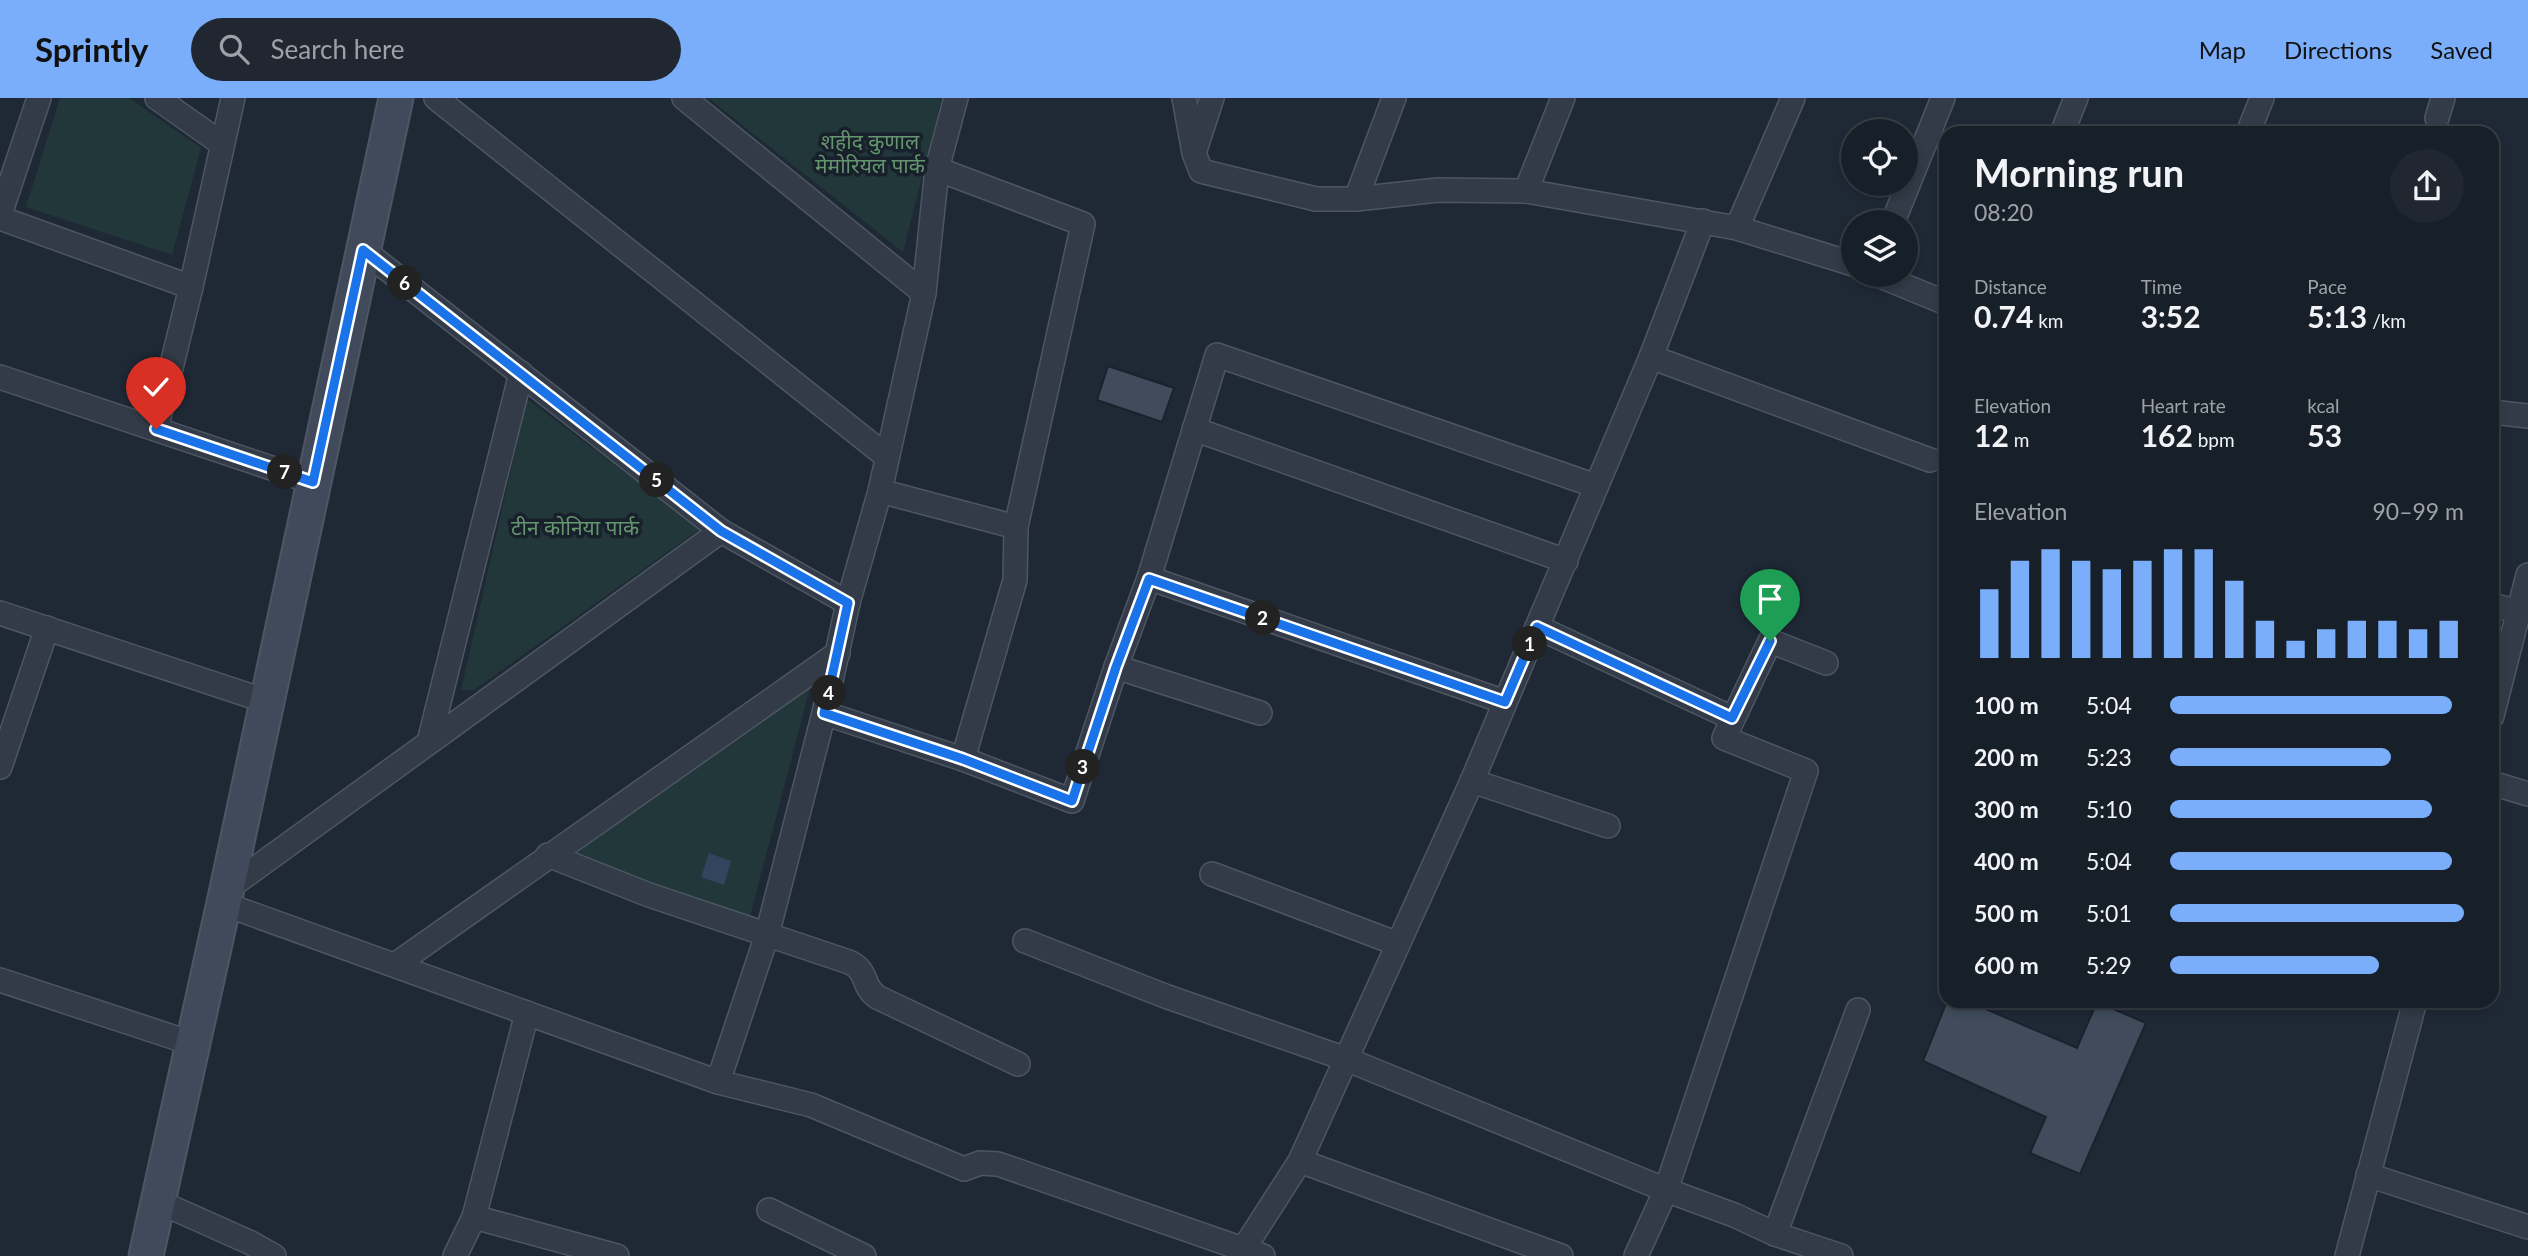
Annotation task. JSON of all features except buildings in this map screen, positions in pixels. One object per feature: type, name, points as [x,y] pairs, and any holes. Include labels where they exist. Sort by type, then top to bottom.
[{"type":"street","points":[[39,98],[0,216],[191,286]]},
{"type":"street","points":[[157,98],[222,144]]},
{"type":"street","points":[[156,429],[233,98]]},
{"type":"street","points":[[146,1256],[396,98]]},
{"type":"street","points":[[436,98],[886,456]]},
{"type":"street","points":[[684,98],[924,293]]},
{"type":"street","points":[[718,1082],[767,935],[824,713],[848,603],[880,491],[924,293],[937,169],[956,98]]},
{"type":"street","points":[[1184,98],[1194,153],[1202,171],[1316,199],[1438,190],[1526,191],[1737,228],[1841,260]]},
{"type":"street","points":[[1194,153],[1212,98]]},
{"type":"street","points":[[1356,198],[1394,98]]},
{"type":"street","points":[[1526,191],[1563,98]]},
{"type":"street","points":[[1737,228],[1793,98]]},
{"type":"street","points":[[1898,210],[1943,98]]},
{"type":"street","points":[[2065,126],[2076,98]]},
{"type":"street","points":[[2251,126],[2262,98]]},
{"type":"street","points":[[937,169],[1083,224],[1016,527],[1015,580],[963,759]]},
{"type":"street","points":[[225,897],[395,965],[718,1082],[811,1105],[964,1169],[979,1163],[998,1164],[1248,1253],[1300,1161],[1472,781],[1651,357],[1703,221]]},
{"type":"street","points":[[363,250],[721,531],[848,603]]},
{"type":"street","points":[[1907,287],[1939,300]]},
{"type":"street","points":[[824,713],[963,759],[1072,801],[1116,667],[1149,579],[1217,355],[1596,486]]},
{"type":"street","points":[[1651,357],[1930,460]]},
{"type":"street","points":[[429,742],[521,373]]},
{"type":"street","points":[[0,377],[313,482]]},
{"type":"street","points":[[2499,413],[2528,416]]},
{"type":"street","points":[[1194,429],[1566,561]]},
{"type":"street","points":[[880,491],[1016,527]]},
{"type":"street","points":[[225,897],[429,742],[721,531]]},
{"type":"street","points":[[2499,674],[2523,605],[2528,575]]},
{"type":"street","points":[[1149,579],[1505,702]]},
{"type":"street","points":[[2499,605],[2523,605]]},
{"type":"street","points":[[0,612],[266,701]]},
{"type":"street","points":[[1537,627],[1732,718]]},
{"type":"street","points":[[0,767],[47,628]]},
{"type":"street","points":[[1636,1256],[1666,1190],[1806,772],[1724,738],[1770,641],[1826,663]]},
{"type":"street","points":[[395,965],[838,653]]},
{"type":"street","points":[[1116,667],[1260,713]]},
{"type":"street","points":[[1472,781],[1608,826]]},
{"type":"street","points":[[2499,785],[2528,793]]},
{"type":"street","points":[[548,855],[649,895],[858,967],[863,972],[870,992],[1018,1064]]},
{"type":"street","points":[[1212,874],[1398,944]]},
{"type":"street","points":[[1026,941],[1165,996],[1346,1059],[1666,1190],[1734,1215],[1775,1234],[1841,1256]]},
{"type":"street","points":[[0,980],[191,1043]]},
{"type":"street","points":[[2347,1256],[2413,1008]]},
{"type":"street","points":[[1775,1234],[1857,1010]]},
{"type":"street","points":[[455,1256],[474,1217],[527,1013]]},
{"type":"street","points":[[1300,1161],[1561,1256]]},
{"type":"street","points":[[2368,1175],[2528,1227]]},
{"type":"street","points":[[158,1201],[274,1256]]},
{"type":"street","points":[[769,1210],[864,1256]]},
{"type":"street","points":[[474,1217],[617,1256]]},
{"type":"green space","points":[[60,98],[129,98],[201,148],[172,255],[26,207]]},
{"type":"green space","name":"शहीद कुणाल मेमोरियल पार्क","points":[[708,98],[942,98],[903,252]]},
{"type":"green space","name":"टीन कोनिया पार्क","points":[[527,399],[700,529],[474,690],[461,690]]},
{"type":"green space","points":[[805,681],[811,684],[748,924],[573,856]]},
{"type":"water","points":[[709,853],[731,861],[724,885],[701,877]]},
{"type":"route","points":[[156,429],[313,482],[363,250],[721,531],[848,603],[824,713],[963,759],[1072,801],[1116,667],[1149,579],[1505,702],[1537,627],[1732,718],[1770,641]]}]
